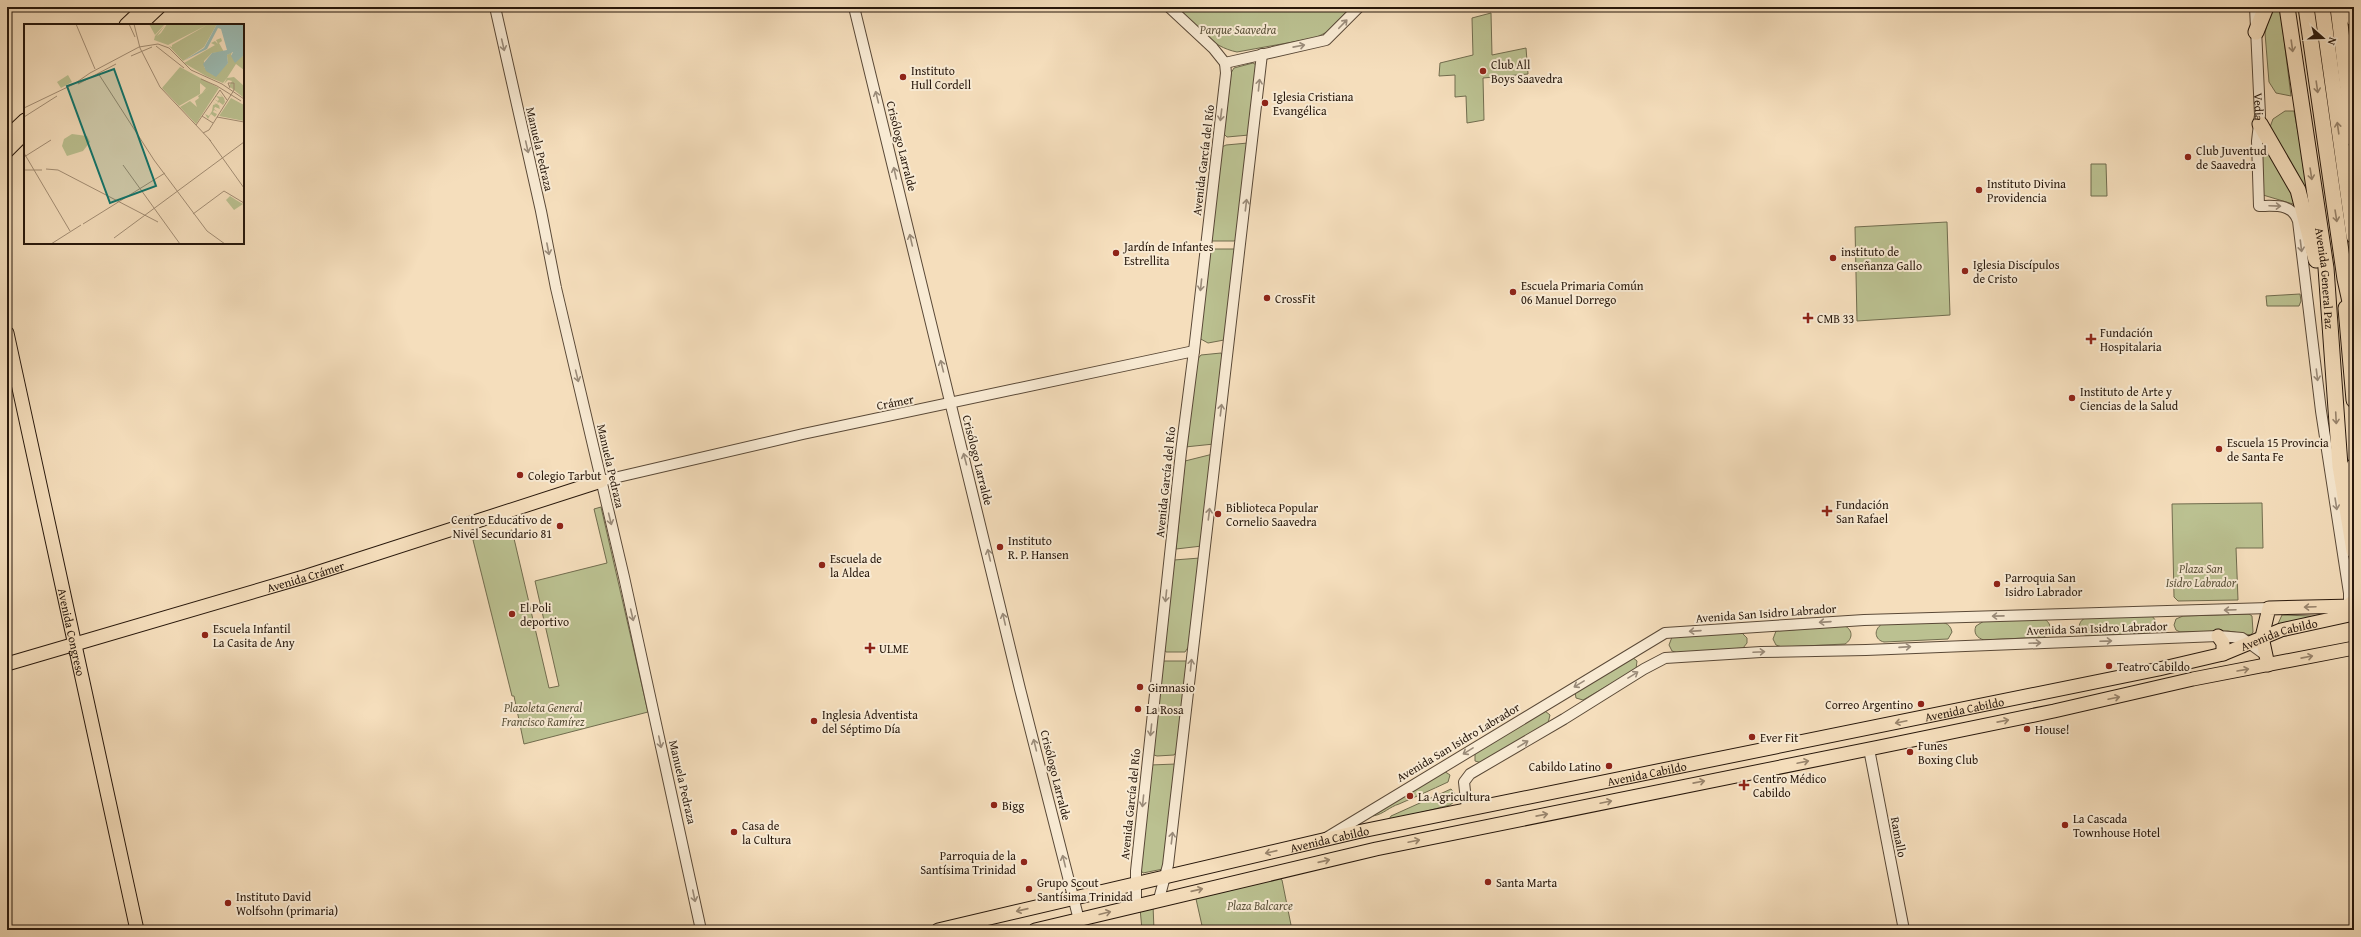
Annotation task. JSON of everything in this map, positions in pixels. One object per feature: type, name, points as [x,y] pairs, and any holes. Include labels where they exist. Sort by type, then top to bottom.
[{"type":"highway","points":[[2256,32],[2266,7]]},
{"type":"highway","name":"Avenida General Paz","points":[[2287,7],[2326,268],[2340,466],[2354,550]]},
{"type":"highway","name":"Avenida General Paz","points":[[2306,7],[2345,279],[2354,320]]},
{"type":"highway","points":[[2322,7],[2354,236]]},
{"type":"highway","points":[[2338,7],[2354,139]]},
{"type":"highway","points":[[2352,7],[2354,19]]},
{"type":"highway","points":[[2260,124],[2303,202],[2332,351]]},
{"type":"highway","points":[[2345,279],[2354,400]]},
{"type":"highway","points":[[2354,466],[2352,477],[2354,496]]},
{"type":"main road","points":[[127,24],[145,7]]},
{"type":"main road","points":[[141,24],[159,7]]},
{"type":"main road","points":[[7,137],[24,121]]},
{"type":"main road","points":[[7,151],[24,134]]},
{"type":"main road","name":"Avenida Congreso","points":[[7,333],[137,930]]},
{"type":"main road","name":"Avenida Crámer","points":[[7,664],[307,576],[601,481]]},
{"type":"main road","name":"Avenida Cabildo","points":[[2269,608],[2353,607]]},
{"type":"main road","name":"Avenida Cabildo","points":[[938,930],[1322,840],[1467,809],[2159,669],[2223,654],[2281,630],[2353,607]]},
{"type":"main road","points":[[2266,660],[2257,640],[2269,608]]},
{"type":"main road","points":[[2218,636],[2223,643],[2223,654]]},
{"type":"main road","name":"Avenida Cabildo","points":[[1035,930],[1159,899],[1372,850],[2054,711],[2193,679],[2266,660],[2352,650]]},
{"type":"street","name":"Manuela Pedraza","points":[[495,7],[541,211],[556,288],[624,577],[702,930]]},
{"type":"street","name":"Crisólogo Larralde","points":[[854,7],[1079,920]]},
{"type":"street","points":[[1169,7],[1213,48],[1225,62],[1326,40],[1358,7]]},
{"type":"street","name":"Vedia","points":[[2255,7],[2260,124],[2257,141],[2258,206],[2285,207],[2291,210]]},
{"type":"street","points":[[1159,899],[1166,876],[1242,243],[1262,54]]},
{"type":"street","name":"Avenida García del Río","points":[[1136,905],[1135,884],[1180,452],[1194,351],[1226,73],[1225,62]]},
{"type":"street","name":"Avenida General Paz","points":[[2291,210],[2298,221],[2321,411],[2348,586],[2353,607]]},
{"type":"street","name":"Crámer","points":[[601,481],[803,434],[951,404],[1194,351]]},
{"type":"street","name":"Avenida San Isidro Labrador","points":[[1322,840],[1665,633],[1864,620],[2269,608]]},
{"type":"street","name":"Avenida San Isidro Labrador","points":[[1467,809],[1464,782],[1470,774],[1564,719],[1644,669],[1665,658],[1761,652],[1866,650],[2218,636],[2257,640]]},
{"type":"street","name":"Ramallo","points":[[1869,749],[1904,930]]},
{"type":"green space","name":"Parque Saavedra","points":[[1177,7],[1351,7],[1327,32],[1315,38],[1237,52],[1211,40]]},
{"type":"green space","points":[[2271,7],[2280,7],[2291,96],[2276,93],[2269,82],[2265,33]]},
{"type":"green space","name":"Club All Boys Saavedra","points":[[1491,13],[1492,55],[1526,48],[1528,74],[1483,78],[1484,120],[1467,123],[1466,96],[1455,97],[1455,75],[1439,76],[1440,63],[1473,55],[1472,18]]},
{"type":"green space","points":[[1253,63],[1258,66],[1249,135],[1227,137],[1224,134],[1231,73],[1234,68]]},
{"type":"green space","points":[[2285,111],[2294,111],[2320,250],[2270,127],[2273,119]]},
{"type":"green space","points":[[1248,143],[1237,239],[1234,241],[1211,241],[1222,147],[1226,145]]},
{"type":"green space","points":[[2264,143],[2277,160],[2302,214],[2293,204],[2263,195],[2262,146]]},
{"type":"green space","points":[[2091,164],[2106,164],[2107,196],[2091,196]]},
{"type":"green space","points":[[1947,222],[1950,315],[1857,321],[1855,227]]},
{"type":"green space","points":[[1213,249],[1236,249],[1224,340],[1208,343],[1199,338],[1210,251]]},
{"type":"green space","points":[[2300,294],[2301,301],[2299,306],[2267,306],[2266,296]]},
{"type":"green space","points":[[1221,353],[1223,357],[1214,444],[1185,447],[1196,361],[1201,355]]},
{"type":"green space","points":[[1213,454],[1202,546],[1176,549],[1185,461]]},
{"type":"green space","name":"Plaza San Isidro Labrador","points":[[2262,503],[2263,548],[2236,548],[2238,600],[2178,601],[2174,597],[2172,504]]},
{"type":"green space","name":"Plazoleta General Francisco Ramírez","points":[[601,507],[648,712],[524,744],[514,696],[512,696],[473,540],[512,530],[549,688],[559,686],[535,581],[607,563],[594,509]]},
{"type":"green space","points":[[1200,558],[1189,646],[1185,652],[1166,652],[1164,649],[1174,560]]},
{"type":"green space","points":[[2346,611],[2277,626],[2282,615],[2312,616]]},
{"type":"green space","points":[[2249,614],[2252,616],[2253,632],[2251,635],[2228,631],[2180,632],[2176,630],[2174,625],[2176,619],[2183,616]]},
{"type":"green space","points":[[2152,616],[2156,621],[2156,627],[2149,633],[2088,636],[2082,633],[2079,628],[2080,623],[2085,618]]},
{"type":"green space","points":[[2044,619],[2050,625],[2050,630],[2044,637],[1984,640],[1979,638],[1975,633],[1976,626],[1984,621]]},
{"type":"green space","points":[[1934,621],[1948,624],[1952,632],[1948,639],[1884,642],[1877,637],[1876,634],[1877,629],[1882,624]]},
{"type":"green space","points":[[1845,626],[1850,630],[1851,637],[1845,644],[1782,647],[1776,645],[1773,639],[1776,631]]},
{"type":"green space","points":[[1741,632],[1747,638],[1747,643],[1743,648],[1678,653],[1672,651],[1669,645],[1672,637]]},
{"type":"green space","points":[[1632,657],[1637,661],[1636,669],[1583,700],[1576,698],[1575,692]]},
{"type":"green space","points":[[1162,661],[1187,661],[1178,750],[1174,755],[1157,756],[1151,754]]},
{"type":"green space","points":[[1545,711],[1550,715],[1548,723],[1482,763],[1475,761],[1475,753]]},
{"type":"green space","points":[[1176,764],[1163,869],[1143,873],[1140,869],[1150,765]]},
{"type":"green space","points":[[1444,771],[1450,775],[1448,782],[1373,816],[1372,813]]},
{"type":"green space","points":[[1451,789],[1456,795],[1454,802],[1450,805],[1388,821],[1391,816]]},
{"type":"green space","name":"Plaza Balcarce","points":[[1278,877],[1282,880],[1292,930],[1203,930],[1196,899],[1198,893]]},
{"type":"green space","points":[[1153,905],[1154,930],[1142,930],[1140,908]]},
{"type":"place","name":"Club All Boys Saavedra","points":[[1483,71]]},
{"type":"place","name":"Instituto Hull Cordell","points":[[903,77]]},
{"type":"place","name":"Iglesia Cristiana Evangélica","points":[[1265,103]]},
{"type":"place","name":"Club Juventud de Saavedra","points":[[2188,157]]},
{"type":"place","name":"Instituto Divina Providencia","points":[[1979,190]]},
{"type":"place","name":"Jardín de Infantes Estrellita","points":[[1116,253]]},
{"type":"place","name":"instituto de enseñanza Gallo","points":[[1833,258]]},
{"type":"place","name":"Iglesia Discípulos de Cristo","points":[[1965,271]]},
{"type":"place","name":"Escuela Primaria Común 06 Manuel Dorrego","points":[[1513,292]]},
{"type":"place","name":"CrossFit","points":[[1267,298]]},
{"type":"place","name":"CMB 33","points":[[1808,318]]},
{"type":"place","name":"Fundación Hospitalaria","points":[[2091,339]]},
{"type":"place","name":"Instituto de Arte y Ciencias de la Salud","points":[[2072,398]]},
{"type":"place","name":"Escuela 15 Provincia de Santa Fe","points":[[2219,449]]},
{"type":"place","name":"Colegio Tarbut","points":[[520,475]]},
{"type":"place","name":"Fundación San Rafael","points":[[1827,511]]},
{"type":"place","name":"Biblioteca Popular Cornelio Saavedra","points":[[1218,514]]},
{"type":"place","name":"Centro Educativo de Nivel Secundario 81","points":[[560,526]]},
{"type":"place","name":"Instituto R. P. Hansen","points":[[1000,547]]},
{"type":"place","name":"Escuela de la Aldea","points":[[822,565]]},
{"type":"place","name":"Parroquia San Isidro Labrador","points":[[1997,584]]},
{"type":"place","name":"El Poli deportivo","points":[[512,614]]},
{"type":"place","name":"Escuela Infantil La Casita de Any","points":[[205,635]]},
{"type":"place","name":"ULME","points":[[870,648]]},
{"type":"place","name":"Teatro Cabildo","points":[[2109,666]]},
{"type":"place","name":"Gimnasio","points":[[1140,687]]},
{"type":"place","name":"Correo Argentino","points":[[1921,704]]},
{"type":"place","name":"La Rosa","points":[[1138,709]]},
{"type":"place","name":"Inglesia Adventista del Séptimo Día","points":[[814,721]]},
{"type":"place","name":"House!","points":[[2027,729]]},
{"type":"place","name":"Ever Fit","points":[[1752,737]]},
{"type":"place","name":"Funes Boxing Club","points":[[1910,752]]},
{"type":"place","name":"Cabildo Latino","points":[[1609,766]]},
{"type":"place","name":"Centro Médico Cabildo","points":[[1744,785]]},
{"type":"place","name":"La Agricultura","points":[[1410,796]]},
{"type":"place","name":"Bigg","points":[[994,805]]},
{"type":"place","name":"La Cascada Townhouse Hotel","points":[[2065,825]]},
{"type":"place","name":"Casa de la Cultura","points":[[734,832]]},
{"type":"place","name":"Parroquia de la Santísima Trinidad","points":[[1024,862]]},
{"type":"place","name":"Santa Marta","points":[[1488,882]]},
{"type":"place","name":"Grupo Scout Santísima Trinidad","points":[[1029,889]]},
{"type":"place","name":"Instituto David Wolfsohn (primaria)","points":[[228,903]]}]
